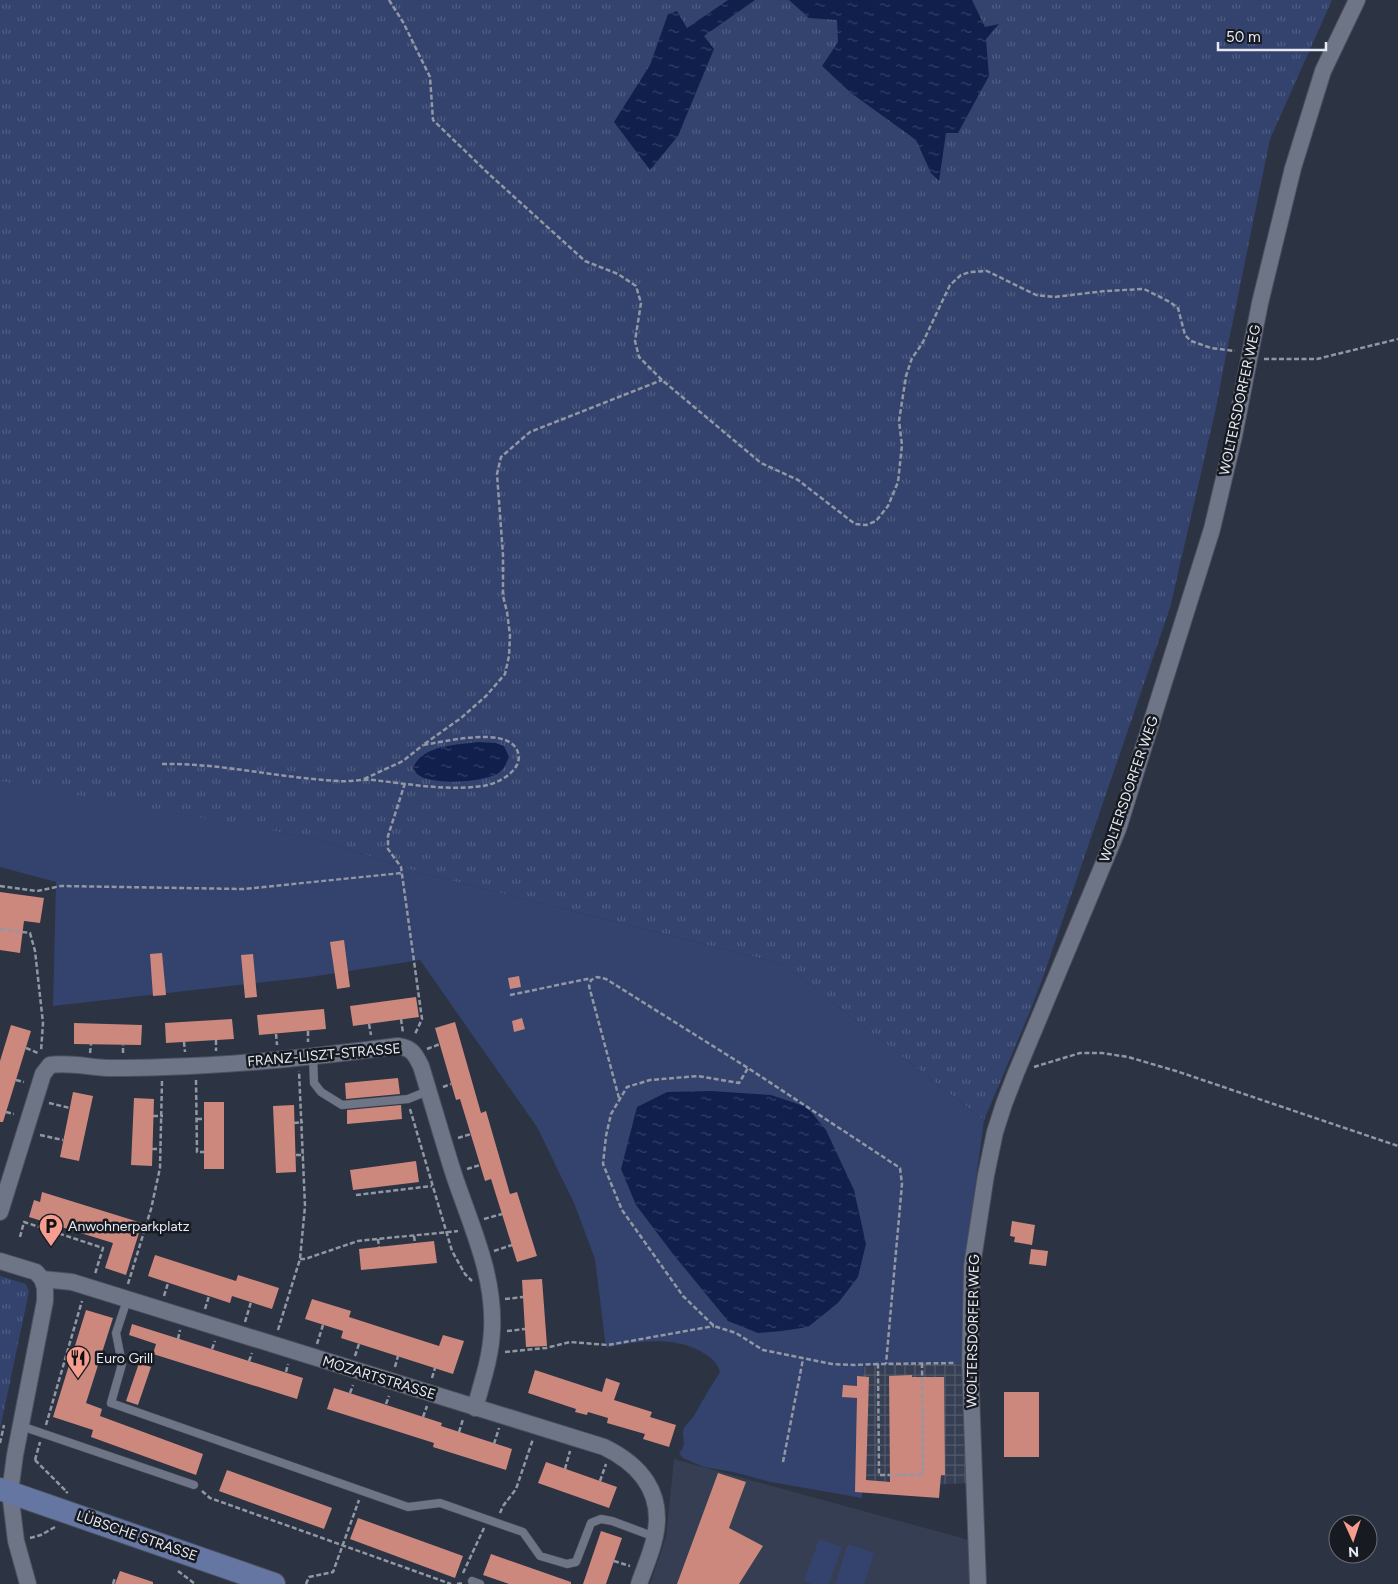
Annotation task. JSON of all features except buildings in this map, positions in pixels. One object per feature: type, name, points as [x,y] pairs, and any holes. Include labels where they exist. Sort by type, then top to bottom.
[{"type":"street","name":"WOLTERSDORFER WEG","points":[[978,1584],[970,1364],[972,1266],[978,1222],[995,1132],[1016,1073],[1118,829],[1212,529],[1260,303],[1293,168],[1323,71],[1357,0]]},
{"type":"street","name":"FRANZ-LISZT-STRASSE","points":[[0,1212],[34,1100],[43,1074],[50,1065],[62,1064],[108,1068],[162,1067],[194,1060],[398,1046],[407,1047],[417,1059],[454,1173],[475,1230],[495,1298],[492,1314],[491,1345],[469,1412]]},
{"type":"street","name":"MOZARTSTRASSE","points":[[0,1261],[36,1272],[42,1279],[90,1283],[469,1412],[604,1448],[620,1455],[634,1466],[645,1479],[652,1493],[656,1508],[655,1537],[639,1584]]},
{"type":"street","points":[[28,1584],[16,1542],[5,1490],[15,1455],[45,1301],[45,1288],[42,1279]]},
{"type":"street","name":"LÜBSCHE STRASSE","points":[[5,1490],[274,1584]]},
{"type":"lane","points":[[304,1053],[314,1083],[321,1092],[342,1105],[408,1099],[428,1091]]},
{"type":"lane","points":[[127,1295],[116,1333],[122,1364],[112,1403],[408,1507],[440,1503],[523,1532],[540,1556],[567,1564],[576,1562],[591,1523],[601,1519],[612,1521],[655,1537]]},
{"type":"lane","points":[[21,1426],[194,1485]]},
{"type":"lane","points":[[472,1581],[480,1584]]},
{"type":"path","points":[[389,0],[403,22],[430,77],[433,120],[490,175],[585,261],[618,274],[636,286],[641,303],[635,340],[639,357],[662,380],[761,463],[798,480],[855,524],[866,525],[876,521],[888,506],[898,482],[902,445],[900,421],[906,376],[912,358],[922,344],[950,285],[961,275],[970,272],[987,271],[1028,292],[1045,296],[1071,296],[1116,290],[1144,289],[1178,308],[1185,336],[1191,341],[1211,348],[1239,352],[1250,357],[1270,360],[1317,359],[1398,339]]},
{"type":"path","points":[[364,779],[403,761],[461,718],[486,696],[505,674],[509,656],[510,635],[503,596],[503,555],[497,474],[501,457],[530,432],[662,380]]},
{"type":"path","points":[[162,764],[226,766],[339,781],[364,779],[461,788],[493,784],[505,779],[516,766],[518,757],[517,749],[510,743],[488,736],[423,745]]},
{"type":"path","points":[[405,783],[388,836],[388,849],[401,867],[422,1019],[414,1034],[420,1037]]},
{"type":"path","points":[[0,886],[38,891],[61,886],[243,889],[402,873]]},
{"type":"path","points":[[0,930],[30,933],[35,951],[43,1023],[41,1051]]},
{"type":"path","points":[[510,995],[587,979],[591,980],[597,977],[606,979],[748,1068],[900,1168],[902,1184],[886,1364]]},
{"type":"path","points":[[591,980],[589,986],[620,1099]]},
{"type":"path","points":[[401,1019],[403,1035],[408,1034]]},
{"type":"path","points":[[369,1024],[371,1038]]},
{"type":"path","points":[[276,1338],[300,1259],[305,1206],[304,1053],[309,1044],[308,1031]]},
{"type":"path","points":[[276,1034],[277,1047],[285,1046]]},
{"type":"path","points":[[209,1053],[216,1052],[216,1040]]},
{"type":"path","points":[[184,1042],[185,1054],[194,1060],[197,1152],[204,1152]]},
{"type":"path","points":[[423,1044],[428,1057]]},
{"type":"path","points":[[425,1049],[440,1044]]},
{"type":"path","points":[[123,1045],[123,1056]]},
{"type":"path","points":[[26,1048],[38,1053]]},
{"type":"path","points":[[35,1060],[41,1051],[49,1052]]},
{"type":"path","points":[[1016,1073],[1080,1053],[1102,1053],[1128,1057],[1176,1071],[1398,1146]]},
{"type":"path","points":[[127,1295],[160,1168],[162,1067]]},
{"type":"path","points":[[748,1068],[738,1083],[698,1076],[650,1080],[627,1087],[611,1114],[603,1164],[622,1210],[683,1296],[714,1326],[736,1333],[763,1350],[832,1364],[970,1364]]},
{"type":"path","points":[[16,1080],[29,1083]]},
{"type":"path","points":[[408,1099],[445,1233],[452,1251],[465,1274],[495,1298],[523,1297]]},
{"type":"path","points":[[34,1100],[70,1108]]},
{"type":"path","points":[[6,1112],[19,1115]]},
{"type":"path","points":[[153,1116],[162,1116]]},
{"type":"path","points":[[197,1119],[204,1119]]},
{"type":"path","points":[[294,1123],[303,1122]]},
{"type":"path","points":[[24,1132],[63,1140]]},
{"type":"path","points":[[455,1138],[471,1134]]},
{"type":"path","points":[[152,1149],[161,1149]]},
{"type":"path","points":[[296,1155],[304,1155]]},
{"type":"path","points":[[465,1170],[480,1165]]},
{"type":"path","points":[[402,1184],[403,1190]]},
{"type":"path","points":[[356,1195],[432,1186]]},
{"type":"path","points":[[369,1188],[370,1194]]},
{"type":"path","points":[[479,1212],[482,1220],[502,1214]]},
{"type":"path","points":[[20,1237],[24,1222],[103,1248],[90,1283],[35,1460]]},
{"type":"path","points":[[300,1259],[358,1241],[475,1230]]},
{"type":"path","points":[[414,1236],[415,1243]]},
{"type":"path","points":[[378,1239],[379,1247]]},
{"type":"path","points":[[494,1258],[492,1251],[512,1245]]},
{"type":"path","points":[[162,1302],[168,1283]]},
{"type":"path","points":[[204,1315],[209,1296]]},
{"type":"path","points":[[243,1328],[251,1302]]},
{"type":"path","points":[[315,1350],[323,1325]]},
{"type":"path","points":[[498,1353],[546,1348],[570,1342],[608,1345],[714,1326]]},
{"type":"path","points":[[501,1332],[525,1329]]},
{"type":"path","points":[[783,1462],[803,1359]]},
{"type":"path","points":[[286,1372],[290,1361]]},
{"type":"path","points":[[878,1364],[879,1475],[923,1475],[922,1363]]},
{"type":"path","points":[[350,1393],[354,1381]]},
{"type":"path","points":[[386,1404],[390,1392]]},
{"type":"path","points":[[423,1416],[427,1404]]},
{"type":"path","points":[[459,1432],[469,1412]]},
{"type":"path","points":[[0,1443],[5,1418]]},
{"type":"path","points":[[494,1444],[499,1427],[508,1430]]},
{"type":"path","points":[[497,1523],[503,1506],[516,1489],[534,1438],[525,1435]]},
{"type":"path","points":[[565,1469],[571,1450]]},
{"type":"path","points":[[15,1455],[35,1460],[67,1492]]},
{"type":"path","points":[[600,1481],[606,1462],[613,1466]]},
{"type":"path","points":[[194,1485],[210,1498],[344,1544],[451,1584]]},
{"type":"path","points":[[306,1584],[309,1578],[334,1572],[363,1491]]},
{"type":"path","points":[[459,1584],[488,1520]]},
{"type":"path","points":[[614,1561],[632,1567],[634,1558]]},
{"type":"path","points":[[113,1584],[115,1578]]},
{"type":"shaded area","points":[[922,1363],[970,1364],[975,1483],[862,1487],[863,1367]]},
{"type":"shaded area","points":[[674,1459],[969,1540],[970,1584],[650,1584],[666,1537]]},
{"type":"green space","points":[[0,0],[1332,0],[1270,139],[1216,408],[1170,608],[1042,980],[984,1120],[783,964],[421,873],[318,839],[0,782]]},
{"type":"green space","points":[[0,781],[318,839],[421,873],[783,964],[984,1120],[968,1241],[970,1364],[922,1363],[863,1367],[862,1498],[771,1482],[704,1467],[683,1458],[679,1453],[684,1443],[684,1428],[694,1416],[720,1372],[717,1366],[711,1358],[702,1352],[680,1344],[655,1341],[630,1343],[606,1348],[595,1259],[574,1203],[537,1127],[420,960],[310,977],[53,1006],[56,882],[0,867]]},
{"type":"green space","points":[[0,1276],[26,1284],[29,1292],[0,1429]]},
{"type":"green space","points":[[819,1539],[842,1547],[829,1584],[812,1584],[804,1581]]},
{"type":"green space","points":[[848,1544],[874,1553],[864,1584],[835,1584]]},
{"type":"water","points":[[728,0],[755,0],[704,36],[714,49],[678,136],[650,170],[614,122],[650,65],[668,14],[677,11],[687,28]]},
{"type":"water","points":[[789,0],[972,0],[985,27],[999,24],[986,39],[989,76],[958,133],[946,133],[939,181],[931,173],[916,140],[851,93],[822,66],[838,42],[837,20],[809,18]]},
{"type":"water","points":[[478,742],[496,743],[504,746],[509,757],[501,771],[485,778],[446,781],[424,778],[417,774],[413,768],[417,760],[432,750],[450,745]]},
{"type":"water","points":[[711,1091],[771,1095],[807,1107],[826,1130],[854,1190],[866,1244],[858,1277],[838,1303],[808,1327],[758,1333],[728,1321],[636,1205],[621,1169],[637,1107],[667,1092]]},
{"type":"place","name":"Anwohnerparkplatz","points":[[51,1247]]},
{"type":"place","name":"Euro Grill","points":[[78,1379]]}]
